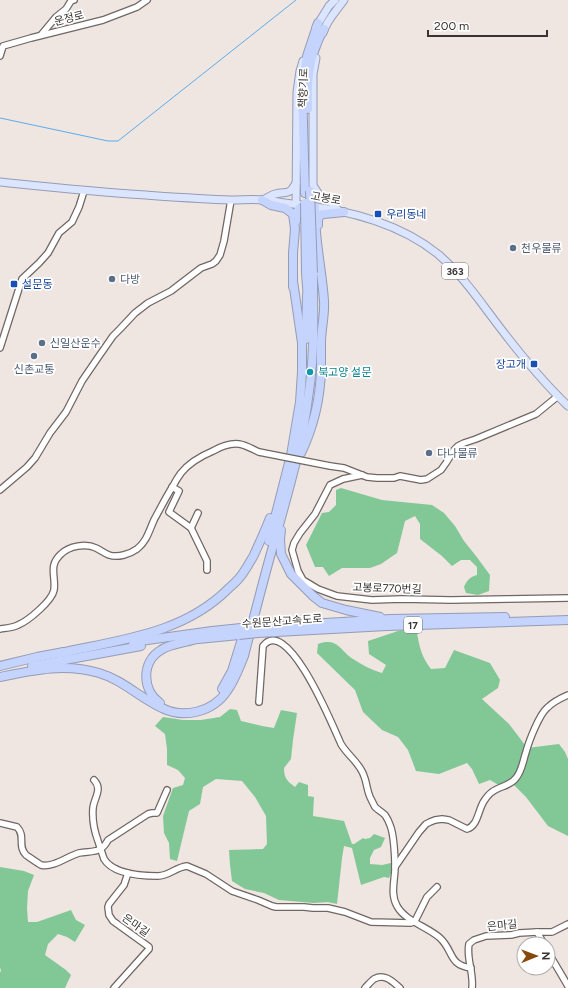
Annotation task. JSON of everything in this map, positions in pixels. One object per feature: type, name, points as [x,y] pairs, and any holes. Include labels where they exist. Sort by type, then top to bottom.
[{"type":"highway","points":[[193,640],[169,646],[160,650],[150,661],[146,684],[153,698],[159,703],[173,708],[182,709],[199,706],[214,698],[227,681],[236,658],[304,424],[312,361],[313,323],[310,273],[309,190],[302,88],[307,56],[321,26]]},
{"type":"highway","points":[[262,200],[271,205],[285,208],[293,214],[295,229]]},
{"type":"highway","points":[[293,441],[293,424],[298,372],[298,349],[293,281],[295,229],[297,211],[301,207],[300,204]]},
{"type":"highway","points":[[60,653],[156,631],[185,620],[212,603],[246,570],[265,532],[291,467],[302,450],[310,432],[318,396],[321,372],[321,344],[324,303],[322,277],[317,248],[315,207]]},
{"type":"highway","points":[[317,248],[318,220],[320,215],[341,211]]},
{"type":"highway","points":[[310,273],[307,284],[305,372],[301,405],[293,441],[288,492],[282,522],[280,539],[281,554],[291,574],[322,603],[346,610],[391,619]]},
{"type":"highway","points":[[293,281],[302,343],[302,372],[297,425]]},
{"type":"highway","points":[[293,441],[299,425],[307,383],[309,326],[307,284]]},
{"type":"highway","points":[[0,677],[49,668],[80,668],[110,676],[162,709],[173,712],[192,713],[211,706],[226,693],[238,672],[244,656],[288,492]]},
{"type":"highway","name":"수원문산고속도로","points":[[0,666],[37,657],[169,636],[240,632],[391,619],[568,616]]},
{"type":"highway","name":"수원문산고속도로","points":[[259,630],[568,620]]},
{"type":"highway","name":"수원문산고속도로","points":[[0,673],[121,649],[193,640],[240,632]]},
{"type":"main road","name":"책향기로","points":[[321,26],[329,6],[335,0]]},
{"type":"main road","name":"책향기로","points":[[300,204],[296,183],[297,92],[300,71],[306,47],[321,26],[344,0]]},
{"type":"main road","name":"고봉로","points":[[0,182],[118,194],[231,200],[262,200],[300,204],[361,216],[391,227],[416,239],[439,255],[462,278],[476,294],[522,356],[546,384],[568,406]]},
{"type":"main road","points":[[262,200],[275,194],[290,192],[296,183]]},
{"type":"main road","points":[[300,204],[314,195],[309,190]]},
{"type":"main road","points":[[309,190],[333,204],[341,211]]},
{"type":"street","points":[[40,36],[56,17],[66,9],[71,1],[74,0]]},
{"type":"street","name":"운정로","points":[[0,56],[3,46],[103,20],[137,8],[147,0]]},
{"type":"street","points":[[0,348],[22,279],[48,253],[59,233],[72,222],[79,208],[84,191]]},
{"type":"street","points":[[0,490],[27,467],[35,458],[50,433],[66,412],[82,381],[93,364],[108,342],[120,329],[148,303],[171,292],[201,268],[216,261],[220,255],[224,241],[231,200]]},
{"type":"street","points":[[0,629],[23,623],[49,600],[54,588],[54,564],[65,550],[92,546],[109,555],[117,556],[137,549],[147,538],[152,524],[180,473],[204,455],[222,447],[238,444],[247,446],[259,452],[344,468],[377,478],[394,478],[400,476],[421,480],[427,479],[441,470],[458,446],[476,440],[536,414],[558,396]]},
{"type":"street","name":"고봉로770번길","points":[[362,474],[343,479],[330,485],[315,514],[294,543],[292,550],[298,571],[303,580],[318,589],[337,596],[372,600],[500,600],[568,598]]},
{"type":"street","points":[[172,487],[179,491],[168,512],[191,528],[207,561],[207,570]]},
{"type":"street","points":[[191,528],[198,513]]},
{"type":"street","points":[[259,702],[263,646],[265,642],[275,641],[282,644],[292,652],[313,684],[342,746],[359,766],[364,776],[370,797],[376,807],[385,814],[391,827],[395,867],[393,891],[394,900],[398,907],[404,915],[440,938],[446,945],[455,962],[459,965],[471,968]]},
{"type":"street","points":[[395,867],[426,824],[442,819],[455,822],[463,828],[471,828],[476,822],[480,808],[492,792],[509,784],[517,776],[521,769],[528,742],[543,711],[552,703],[568,695]]},
{"type":"street","points":[[94,780],[98,784],[98,788],[93,806],[94,830],[104,858],[116,869],[146,876],[161,876],[187,866],[206,874],[232,891],[276,907],[304,906],[313,908],[328,908],[345,912],[371,922],[415,922]]},
{"type":"street","points":[[0,823],[17,827],[22,833],[21,847],[27,856],[40,865],[49,865],[79,853],[96,852],[101,849],[105,846],[108,840],[148,814],[157,813],[167,790]]},
{"type":"street","name":"은마길","points":[[114,988],[149,949],[149,947],[113,921],[109,915],[109,904],[124,885],[128,873]]},
{"type":"street","points":[[415,922],[427,897],[437,887]]},
{"type":"street","name":"은마길","points":[[472,988],[468,949],[469,944],[474,940],[486,936],[552,932],[568,924]]},
{"type":"street","points":[[537,932],[539,936]]},
{"type":"street","points":[[556,966],[568,986]]},
{"type":"street","points":[[365,988],[374,979],[382,977],[389,978],[400,988]]},
{"type":"green space","points":[[341,488],[382,500],[432,505],[444,513],[490,575],[489,591],[478,595],[466,593],[464,587],[466,582],[477,575],[477,567],[470,560],[461,560],[452,566],[420,539],[420,524],[415,516],[405,521],[397,553],[381,564],[370,568],[342,568],[329,576],[323,567],[315,567],[306,545],[322,513],[329,512],[336,505],[336,490]]},
{"type":"green space","points":[[410,629],[417,632],[421,652],[431,669],[445,668],[454,650],[490,663],[500,680],[498,688],[482,699],[509,724],[527,748],[559,744],[568,759],[568,836],[548,826],[526,797],[513,784],[497,784],[490,780],[479,784],[472,769],[467,763],[439,774],[416,771],[408,750],[398,737],[382,730],[363,712],[355,690],[317,653],[318,644],[330,642],[338,646],[356,661],[382,673],[386,665],[369,654],[368,641],[398,631]]},
{"type":"green space","points":[[230,709],[237,710],[241,721],[274,728],[281,710],[297,713],[291,759],[284,768],[286,779],[295,787],[299,782],[308,785],[308,796],[314,797],[313,816],[344,821],[352,844],[363,838],[370,838],[374,834],[385,838],[381,847],[374,850],[370,858],[370,864],[382,865],[391,863],[391,873],[389,878],[384,877],[361,885],[352,848],[344,846],[337,904],[328,902],[314,903],[279,900],[264,893],[245,889],[232,881],[229,850],[263,849],[267,844],[266,816],[255,797],[242,781],[216,779],[203,787],[200,804],[189,811],[177,861],[170,859],[169,843],[164,833],[163,816],[173,788],[183,785],[185,778],[178,770],[167,765],[165,734],[155,726],[163,717],[183,720],[201,720],[220,717]]},
{"type":"green space","points":[[0,867],[24,871],[34,875],[28,891],[28,922],[37,922],[71,910],[76,920],[85,925],[75,942],[58,934],[48,944],[45,955],[71,975],[65,988],[0,988]]},
{"type":"waterway","points":[[0,118],[108,141],[118,141],[296,0]]},
{"type":"place","name":"우리동네","points":[[378,214]]},
{"type":"place","name":"천우물류","points":[[513,248]]},
{"type":"place","name":"다방","points":[[112,279]]},
{"type":"place","name":"설문동","points":[[14,284]]},
{"type":"place","name":"신일산운수","points":[[42,343]]},
{"type":"place","name":"신촌교통","points":[[34,356]]},
{"type":"place","name":"장고개","points":[[534,364]]},
{"type":"place","name":"북고양 설문","points":[[310,372]]},
{"type":"place","name":"다나물류","points":[[429,453]]}]
